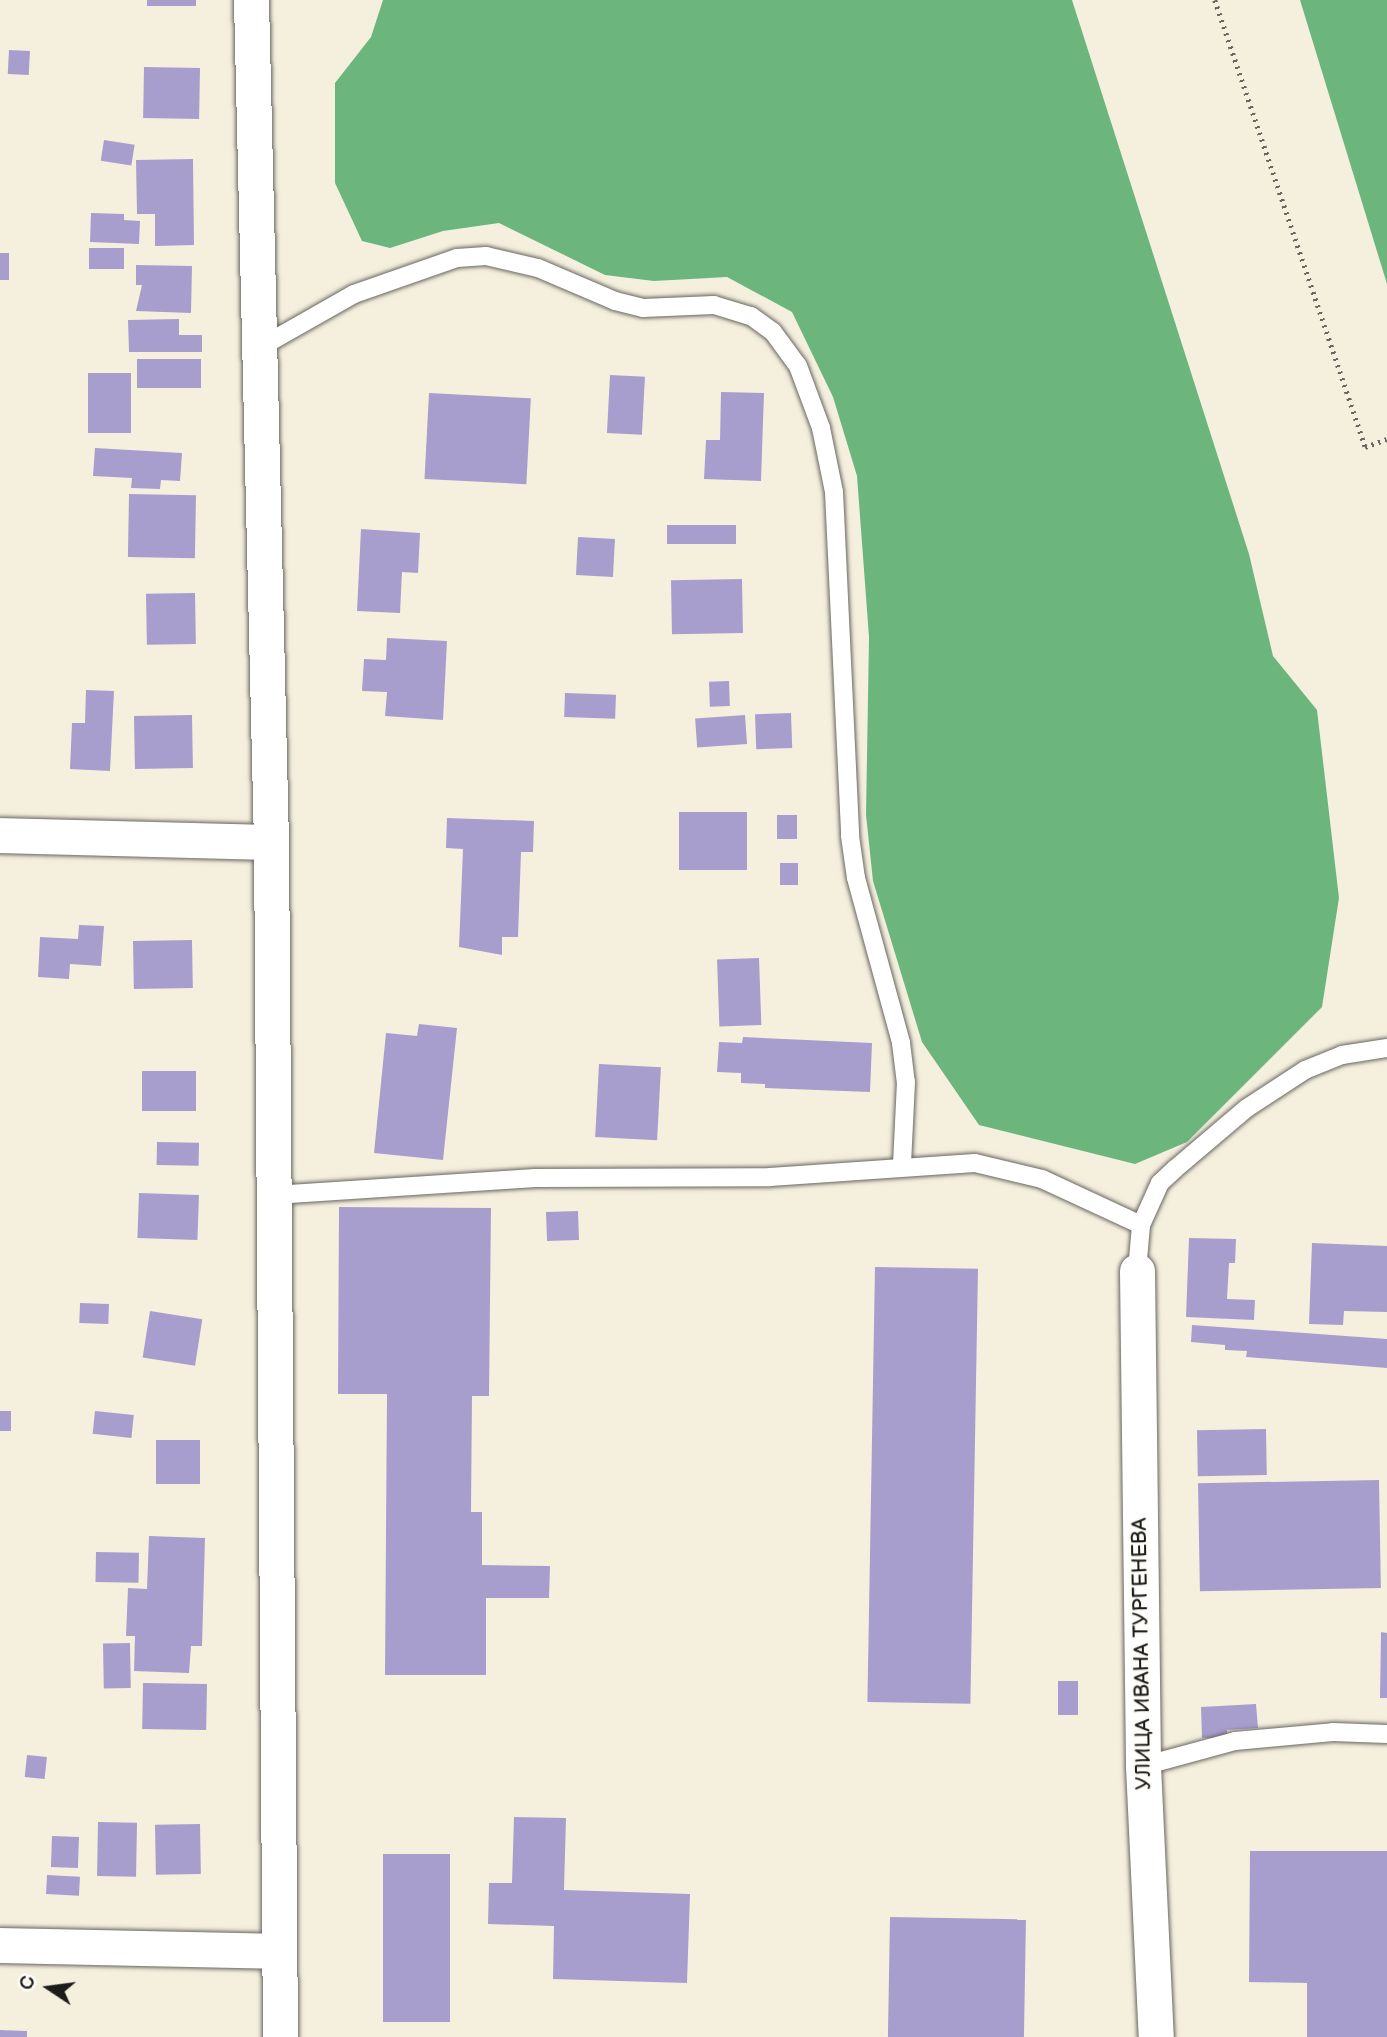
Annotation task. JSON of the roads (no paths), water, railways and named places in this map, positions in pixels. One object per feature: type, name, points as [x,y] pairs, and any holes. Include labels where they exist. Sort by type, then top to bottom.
[{"type":"street","points":[[251,0],[271,842],[280,2037]]},
{"type":"street","points":[[0,835],[271,842]]},
{"type":"street","name":"УЛИЦА ИВАНА ТУРГЕНЕВА","points":[[1137,1271],[1143,1766],[1156,2037]]},
{"type":"street","points":[[0,1945],[279,1951]]},
{"type":"lane","points":[[259,348],[354,294],[457,258],[486,256],[538,268],[615,301],[643,307],[714,305],[751,316],[773,332],[798,366],[821,428],[834,492],[850,836],[856,878],[901,1043],[906,1082],[902,1165]]},
{"type":"lane","points":[[1137,1271],[1141,1225],[1160,1183],[1247,1108],[1305,1070],[1342,1055],[1387,1048]]},
{"type":"lane","points":[[274,1195],[535,1178],[782,1177],[902,1165],[975,1163],[1008,1168],[1097,1201],[1141,1225]]},
{"type":"lane","points":[[1143,1766],[1235,1741],[1333,1732],[1385,1735]]}]
